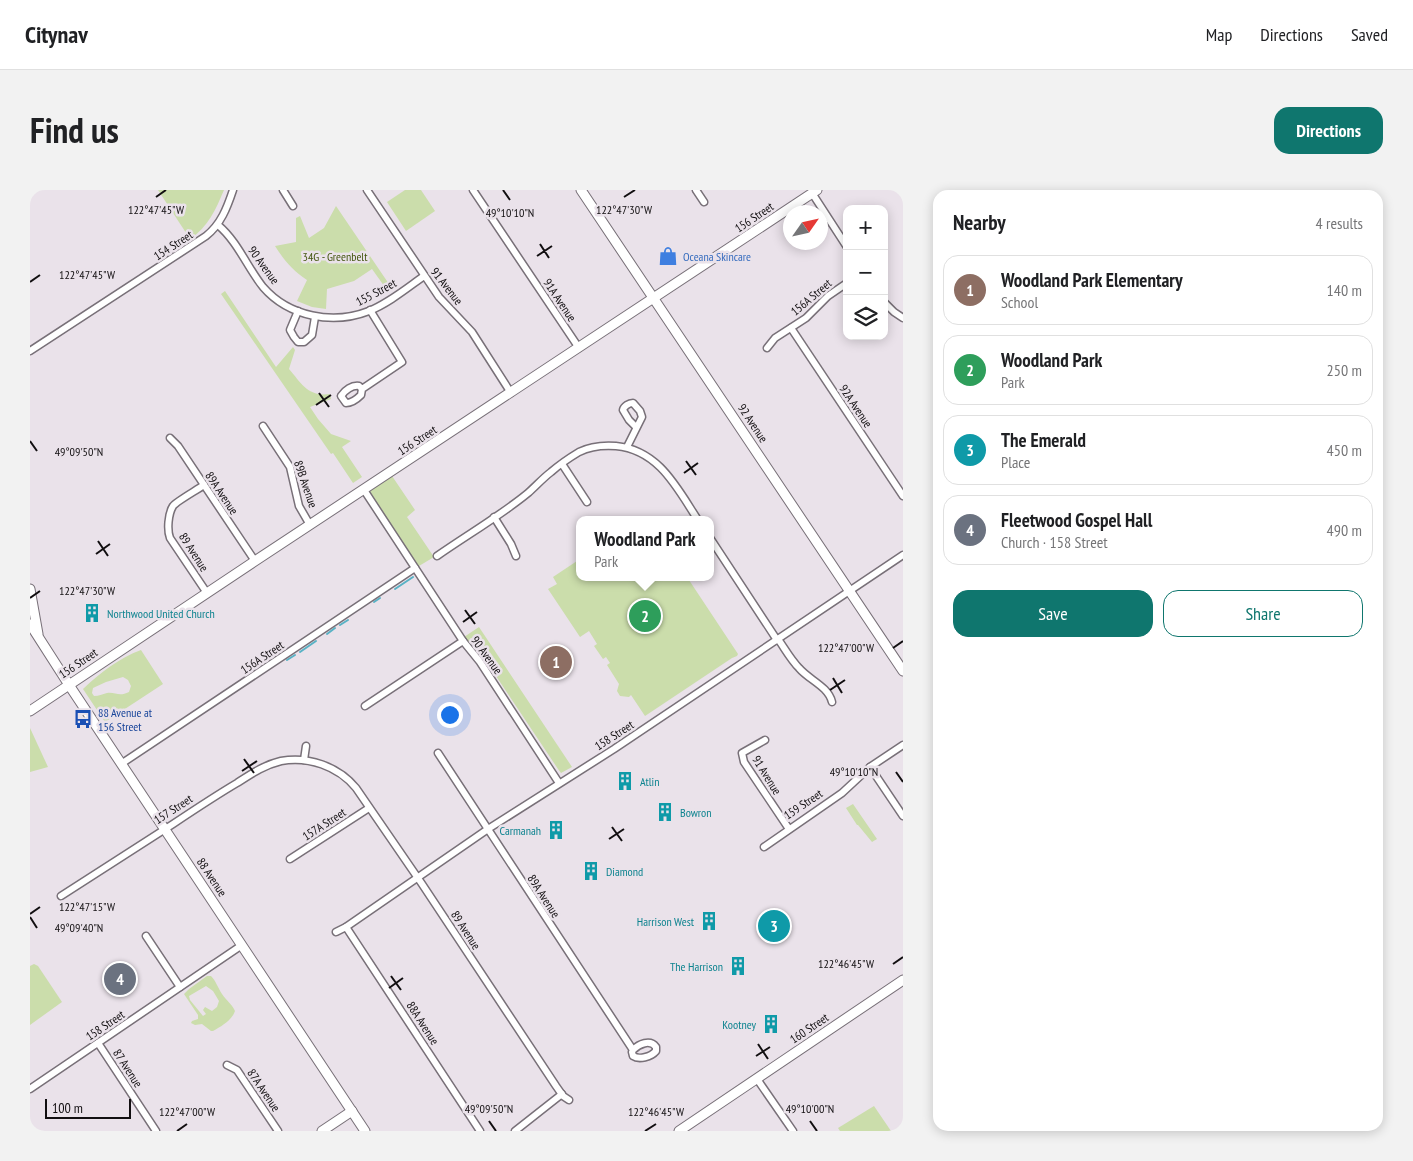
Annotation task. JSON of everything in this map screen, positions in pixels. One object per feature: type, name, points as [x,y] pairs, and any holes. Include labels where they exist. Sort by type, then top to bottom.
[{"type":"main road","name":"92 Avenue","points":[[581,190],[850,591],[900,660],[903,671]]},
{"type":"main road","name":"156 Street","points":[[30,711],[254,561],[815,192]]},
{"type":"main road","name":"88 Avenue","points":[[30,589],[38,636]]},
{"type":"main road","name":"88 Avenue","points":[[30,624],[365,1131]]},
{"type":"main road","name":"160 Street","points":[[679,1131],[902,982]]},
{"type":"main road","points":[[322,1131],[352,1111]]},
{"type":"street","name":"154 Street","points":[[30,351],[200,241],[218,225],[233,190]]},
{"type":"street","points":[[283,190],[293,206]]},
{"type":"street","name":"91 Avenue","points":[[367,190],[424,276],[446,306],[472,332],[511,392]]},
{"type":"street","name":"91A Avenue","points":[[473,190],[579,348]]},
{"type":"street","points":[[696,190],[704,202]]},
{"type":"street","points":[[815,192],[843,239]]},
{"type":"street","name":"90 Avenue","points":[[218,225],[231,238],[266,290],[281,302],[306,314]]},
{"type":"street","name":"155 Street","points":[[306,314],[315,317],[334,318],[348,317],[370,310],[424,276]]},
{"type":"street","name":"156A Street","points":[[767,348],[775,338],[809,316],[828,296],[843,287]]},
{"type":"street","points":[[888,305],[903,318]]},
{"type":"street","points":[[362,389],[402,362],[370,310]]},
{"type":"street","points":[[298,311],[290,330],[298,342],[304,342],[312,335],[315,317]]},
{"type":"street","name":"92A Avenue","points":[[791,328],[903,496]]},
{"type":"street","name":"89B Avenue","points":[[263,426],[290,467],[299,506],[310,525]]},
{"type":"street","points":[[627,447],[636,427]]},
{"type":"street","name":"89A Avenue","points":[[170,438],[178,446],[254,561]]},
{"type":"street","points":[[437,556],[527,494],[562,464],[581,451],[595,446],[627,447],[647,456],[663,468],[695,516]]},
{"type":"street","points":[[562,464],[587,502]]},
{"type":"street","name":"89 Avenue","points":[[204,485],[174,505],[168,532],[170,538],[207,593]]},
{"type":"street","name":"90 Avenue","points":[[364,490],[559,783]]},
{"type":"street","points":[[494,517],[511,544],[516,556]]},
{"type":"street","points":[[714,544],[797,666],[828,693],[832,702]]},
{"type":"street","name":"158 Street","points":[[336,932],[488,829],[614,749],[903,555]]},
{"type":"street","name":"156A Street","points":[[122,764],[415,568]]},
{"type":"street","points":[[365,706],[463,641]]},
{"type":"street","name":"91 Avenue","points":[[765,740],[742,753],[744,762],[788,829]]},
{"type":"street","name":"159 Street","points":[[764,847],[842,793],[870,767],[903,745]]},
{"type":"street","points":[[304,760],[306,746]]},
{"type":"street","name":"89A Avenue","points":[[438,752],[633,1050]]},
{"type":"street","name":"157 Street","points":[[61,896],[204,803],[262,768],[279,762],[304,760],[341,774]]},
{"type":"street","points":[[870,767],[903,816]]},
{"type":"street","name":"89 Avenue","points":[[341,774],[352,783],[418,878],[562,1094],[569,1100]]},
{"type":"street","name":"157A Street","points":[[290,859],[369,808]]},
{"type":"street","name":"88A Avenue","points":[[346,927],[480,1131]]},
{"type":"street","points":[[146,936],[180,987]]},
{"type":"street","name":"158 Street","points":[[30,1089],[242,945]]},
{"type":"street","name":"87 Avenue","points":[[98,1043],[156,1131]]},
{"type":"street","name":"87A Avenue","points":[[227,1065],[237,1070],[278,1131]]},
{"type":"street","points":[[757,1079],[793,1131]]},
{"type":"street","points":[[515,1131],[562,1094]]},
{"type":"green space","points":[[158,190],[224,190],[207,223],[190,239]]},
{"type":"green space","points":[[405,190],[421,190],[435,211],[406,231],[387,202]]},
{"type":"green space","name":"34G - Greenbelt","points":[[336,206],[391,287],[387,290],[372,269],[354,281],[327,289],[326,309],[312,307],[297,301],[307,280],[289,264],[275,246],[296,242],[296,218],[300,216],[309,238],[324,228]]},
{"type":"green space","points":[[225,291],[276,367],[293,347],[295,350],[289,369],[306,388],[316,393],[330,394],[331,399],[310,407],[331,434],[351,441],[342,447],[362,477],[353,483],[333,453],[331,454],[221,294]]},
{"type":"green space","points":[[392,476],[415,510],[407,517],[434,557],[419,566],[415,564],[370,495],[371,490]]},
{"type":"green space","points":[[576,562],[576,581],[690,581],[738,654],[645,716],[631,695],[629,697],[620,696],[617,691],[619,684],[607,665],[610,663],[606,657],[603,659],[594,646],[597,644],[589,631],[580,637],[548,589],[557,584],[553,577]]},
{"type":"green space","points":[[479,627],[572,767],[561,773],[474,643],[469,644],[464,637]]},
{"type":"green space","points":[[141,650],[163,684],[105,722],[83,689],[110,666]],"holes":[[[123,677],[128,680],[131,686],[129,692],[120,694],[107,693],[94,696],[92,693],[93,688],[106,682]]]},
{"type":"green space","points":[[30,728],[48,767],[30,772]]},
{"type":"green space","points":[[853,804],[877,839],[872,842],[857,825],[846,808]]},
{"type":"green space","points":[[34,964],[38,966],[62,1002],[30,1025],[30,966]]},
{"type":"green space","points":[[207,976],[211,976],[234,1009],[234,1014],[213,1031],[202,1024],[195,1025],[191,1023],[198,1019],[198,1015],[184,994]],"holes":[[[206,986],[213,991],[219,1001],[217,1007],[212,1011],[205,1007],[203,1010],[206,1014],[203,1016],[189,996]]]},
{"type":"green space","points":[[874,1106],[891,1131],[840,1131],[838,1128]]},
{"type":"waterway","points":[[395,589],[413,577]]},
{"type":"waterway","points":[[374,602],[380,598]]},
{"type":"waterway","points":[[340,625],[348,620]]},
{"type":"waterway","points":[[327,634],[335,628]]},
{"type":"waterway","points":[[300,652],[316,641]]},
{"type":"waterway","points":[[287,660],[295,655]]},
{"type":"place","name":"Oceana Skincare","points":[[668,256]]},
{"type":"place","name":"Northwood United Church","points":[[92,613]]},
{"type":"place","name":"Woodland Park","points":[[645,616]]},
{"type":"place","name":"Woodland Park Elementary","points":[[556,662]]},
{"type":"place","name":"88 Avenue at 156 Street","points":[[83,719]]},
{"type":"place","name":"Atlin","points":[[625,781]]},
{"type":"place","name":"Bowron","points":[[665,812]]},
{"type":"place","name":"Carmanah","points":[[556,830]]},
{"type":"place","name":"Diamond","points":[[591,871]]},
{"type":"place","name":"Harrison West","points":[[709,921]]},
{"type":"place","name":"The Emerald","points":[[774,926]]},
{"type":"place","name":"The Harrison","points":[[738,966]]},
{"type":"place","name":"Fleetwood Gospel Hall","points":[[120,979]]},
{"type":"place","name":"Kootney","points":[[771,1024]]}]
